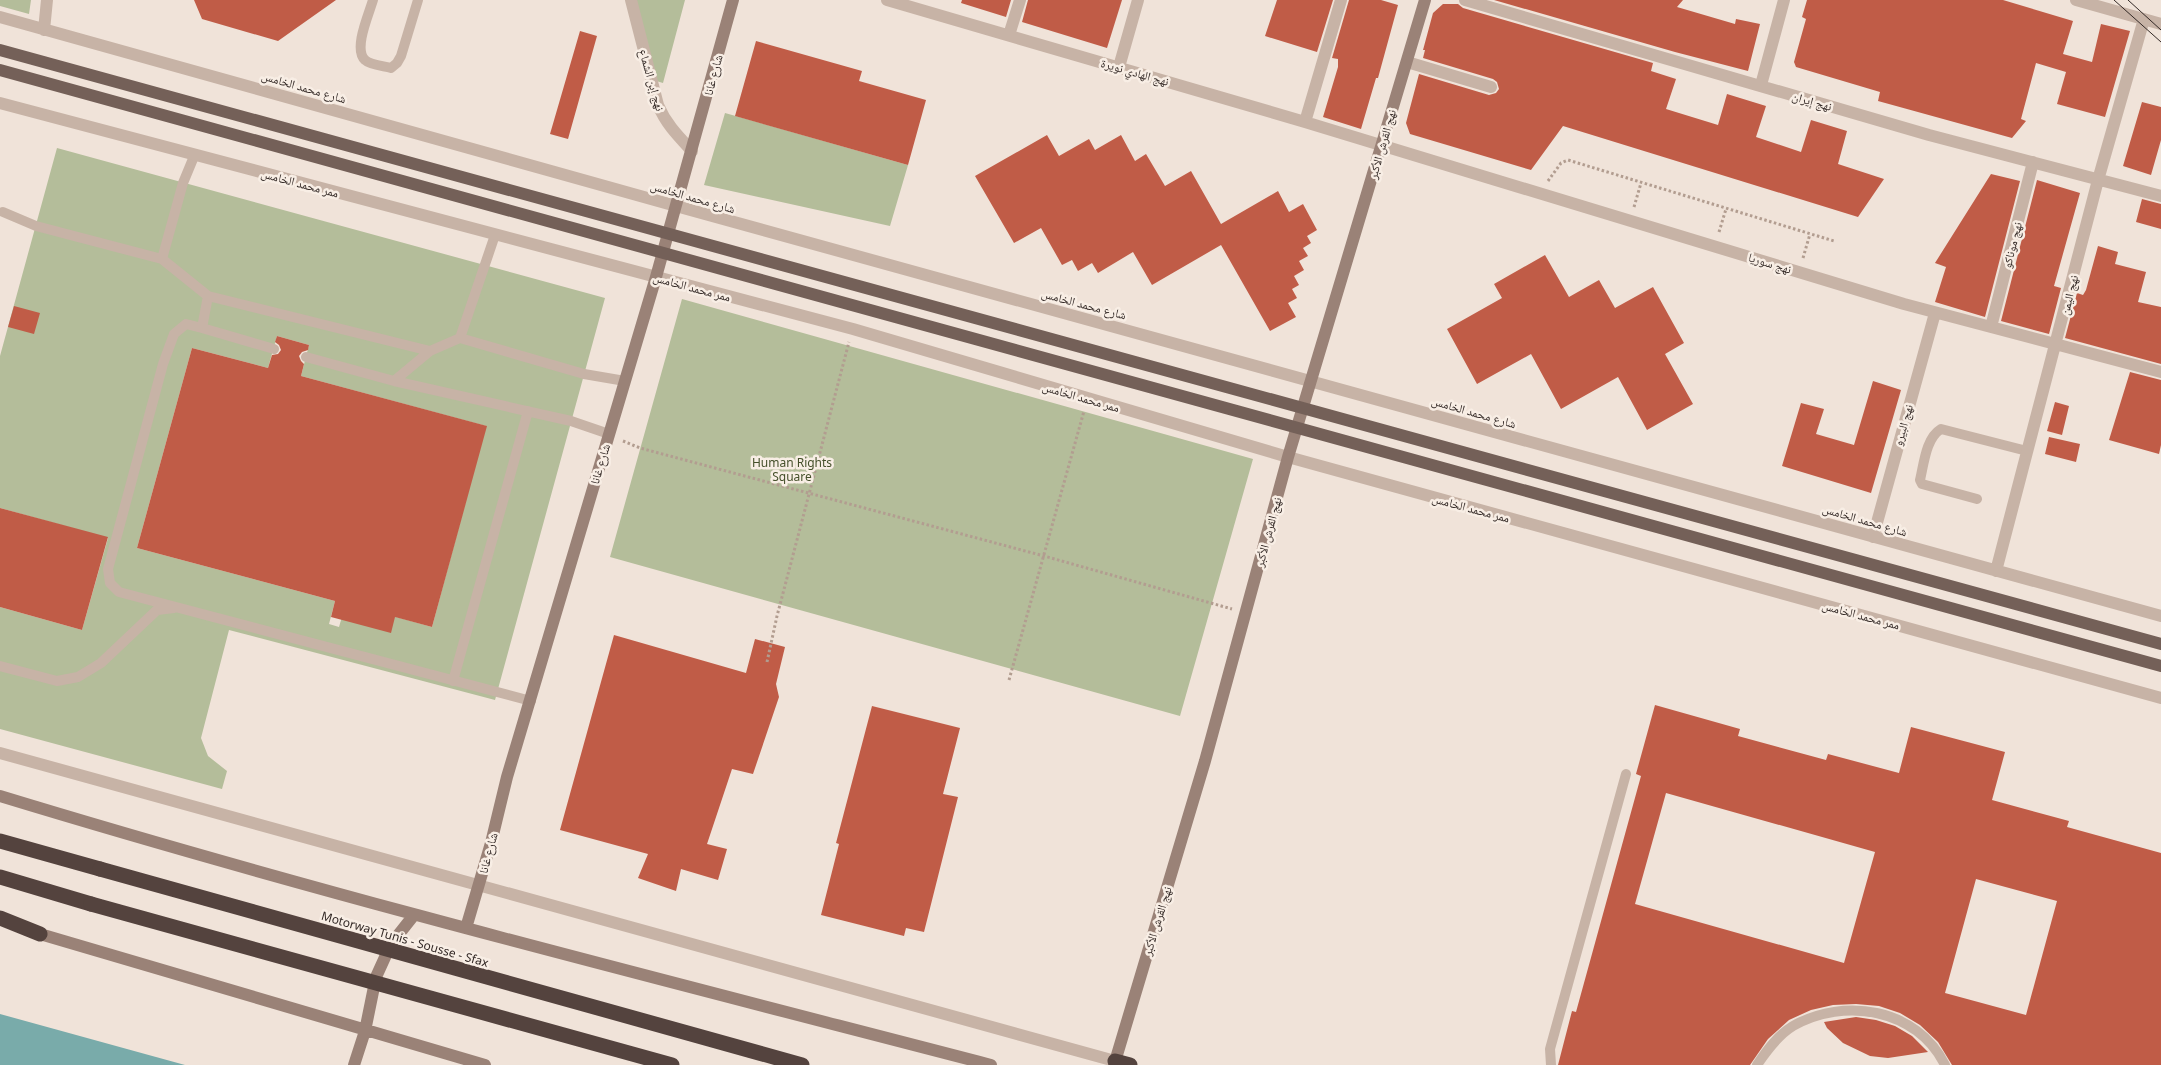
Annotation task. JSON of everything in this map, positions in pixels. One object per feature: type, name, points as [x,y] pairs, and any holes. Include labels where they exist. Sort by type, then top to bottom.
[{"type":"highway","name":"Motorway Tunis - Sousse - Sfax","points":[[0,841],[802,1065]]},
{"type":"highway","points":[[0,877],[672,1065]]},
{"type":"highway","points":[[0,918],[40,934]]},
{"type":"highway","points":[[1115,1063],[1130,1065]]},
{"type":"main road","name":"شارع غانا","points":[[466,928],[479,886],[507,777],[663,254],[733,0]]},
{"type":"main road","name":"نهج القرش الأكبر","points":[[1115,1063],[1204,761],[1288,457],[1424,0]]},
{"type":"main road","points":[[0,50],[2161,644]]},
{"type":"main road","points":[[0,70],[2161,666]]},
{"type":"main road","points":[[0,796],[175,850],[414,915],[991,1065]]},
{"type":"main road","points":[[354,1065],[365,1031],[371,994],[383,960],[402,929],[414,915]]},
{"type":"main road","points":[[40,934],[485,1065]]},
{"type":"street","points":[[44,30],[47,0]]},
{"type":"street","name":"نهج إبن الشماع","points":[[631,0],[658,105],[670,129],[692,151]]},
{"type":"street","name":"نهج الهادي نويرة","points":[[887,0],[1382,146]]},
{"type":"street","points":[[1009,35],[1020,0]]},
{"type":"street","points":[[1119,67],[1138,0]]},
{"type":"street","points":[[1305,122],[1341,0]]},
{"type":"street","name":"نهج إيران","points":[[1465,0],[1929,135],[2161,196]]},
{"type":"street","points":[[1761,85],[1784,0]]},
{"type":"street","points":[[2076,0],[2161,24]]},
{"type":"street","name":"شارع محمد الخامس","points":[[0,17],[676,206],[2161,616]]},
{"type":"street","name":"نهج اليمن","points":[[1996,571],[2098,180],[2144,18]]},
{"type":"street","points":[[1407,62],[1490,87]]},
{"type":"street","name":"ممر محمد الخامس","points":[[0,103],[852,330],[1288,457],[2161,698]]},
{"type":"street","name":"نهج سوريا","points":[[1382,146],[1935,313],[2056,343],[2161,372]]},
{"type":"street","name":"نهج موناكو","points":[[1991,327],[2033,162]]},
{"type":"street","name":"نهج البيرو","points":[[1873,537],[1935,313]]},
{"type":"street","points":[[0,753],[1115,1063]]},
{"type":"lane","points":[[372,0],[360,44],[360,53],[366,61],[391,68],[397,64],[402,56],[418,0]]},
{"type":"lane","points":[[162,259],[183,183],[195,154]]},
{"type":"lane","points":[[3,212],[36,226],[162,259],[208,296],[430,351]]},
{"type":"lane","points":[[460,338],[495,235]]},
{"type":"lane","points":[[202,328],[208,296]]},
{"type":"lane","points":[[274,348],[186,324],[174,334],[163,364],[108,569],[110,583],[119,592],[182,607],[531,701]]},
{"type":"lane","points":[[394,381],[430,351],[460,338],[584,374],[625,381]]},
{"type":"lane","points":[[306,357],[394,381],[571,421],[609,434]]},
{"type":"lane","points":[[453,681],[528,411]]},
{"type":"lane","points":[[1977,499],[1922,484],[1920,480],[1931,439],[1936,432],[1941,429],[2027,451]]},
{"type":"lane","points":[[0,666],[57,681],[78,677],[101,663],[157,610],[182,607]]},
{"type":"lane","points":[[1551,1065],[1550,1049],[1626,774]]},
{"type":"lane","points":[[1757,1065],[1770,1046],[1792,1027],[1818,1014],[1846,1009],[1875,1012],[1902,1022],[1926,1039],[1945,1065]]},
{"type":"path","points":[[1538,193],[1561,163],[1568,160],[1834,241]]},
{"type":"path","points":[[1629,221],[1641,183]]},
{"type":"path","points":[[1714,246],[1726,209]]},
{"type":"path","points":[[1798,272],[1810,234]]},
{"type":"path","points":[[767,662],[777,616],[852,330]]},
{"type":"path","points":[[1009,680],[1088,399]]},
{"type":"path","points":[[609,434],[640,448],[1246,612]]},
{"type":"green space","points":[[0,0],[31,0],[29,14],[0,6]]},
{"type":"green space","points":[[635,0],[685,0],[663,83],[653,80]]},
{"type":"green space","points":[[725,113],[908,165],[890,226],[704,185]]},
{"type":"green space","points":[[57,148],[605,298],[495,700],[229,630],[201,738],[208,756],[227,771],[222,789],[0,729],[0,607],[82,630],[108,538],[0,508],[0,356]],"holes":[[[277,336],[309,345],[301,376],[486,426],[432,627],[346,603],[339,627],[329,624],[335,601],[137,548],[192,348],[268,368]]]},
{"type":"green space","name":"Human Rights Square","points":[[682,299],[1253,459],[1180,716],[610,557]]},
{"type":"water","points":[[0,1014],[185,1065],[0,1065]]},
{"type":"building","points":[[194,0],[336,0],[278,41],[202,19]]},
{"type":"building","points":[[962,0],[1011,0],[1006,17],[961,3]]},
{"type":"building","points":[[1028,0],[1122,0],[1107,48],[1022,22]]},
{"type":"building","points":[[1277,0],[1333,0],[1317,52],[1265,36]]},
{"type":"building","points":[[1349,0],[1381,0],[1398,5],[1378,78],[1376,78],[1361,129],[1323,117],[1338,67],[1338,59],[1332,58]]},
{"type":"building","points":[[1494,0],[1683,0],[1677,7],[1735,24],[1736,19],[1760,24],[1748,71]]},
{"type":"building","points":[[1807,0],[2003,0],[2073,21],[2063,54],[2092,62],[2101,24],[2130,31],[2105,117],[2057,104],[2066,72],[2036,63],[2021,119],[2026,121],[2012,138],[1878,101],[1880,92],[1796,67],[1794,62],[1806,19],[1802,17]]},
{"type":"building","points":[[1443,4],[1458,4],[1463,8],[1653,63],[1651,71],[1676,79],[1666,109],[1718,125],[1727,94],[1766,106],[1756,137],[1801,152],[1811,120],[1847,131],[1838,164],[1884,179],[1858,217],[1563,126],[1531,170],[1410,134],[1406,123],[1419,74],[1489,95],[1496,93],[1499,89],[1497,82],[1493,79],[1423,58],[1425,50],[1423,50],[1433,13]]},
{"type":"building","points":[[580,31],[597,36],[568,139],[550,134]]},
{"type":"building","points":[[756,41],[862,71],[859,81],[926,100],[908,165],[735,116]]},
{"type":"building","points":[[2142,102],[2161,107],[2161,140],[2151,175],[2123,166]]},
{"type":"building","points":[[1047,135],[1059,156],[1089,139],[1095,150],[1121,135],[1135,161],[1146,154],[1165,186],[1191,171],[1221,224],[1278,191],[1289,212],[1303,204],[1317,230],[1307,236],[1311,243],[1303,248],[1308,256],[1299,261],[1304,270],[1294,276],[1299,285],[1292,289],[1297,298],[1288,303],[1296,317],[1270,331],[1221,245],[1152,285],[1133,252],[1098,273],[1092,263],[1078,271],[1072,260],[1062,265],[1041,228],[1014,243],[975,176]]},
{"type":"building","points":[[1991,174],[2020,181],[1985,317],[1935,302],[1946,267],[1935,263]]},
{"type":"building","points":[[2037,180],[2080,193],[2054,286],[2061,288],[2049,334],[2001,321]]},
{"type":"building","points":[[2142,199],[2161,204],[2161,229],[2136,222]]},
{"type":"building","points":[[2098,246],[2118,252],[2115,264],[2146,272],[2138,302],[2161,307],[2161,364],[2065,338],[2077,293],[2083,295],[2086,290]]},
{"type":"building","points":[[1545,255],[1569,297],[1599,280],[1615,308],[1653,287],[1684,343],[1665,354],[1693,404],[1647,430],[1618,377],[1561,409],[1531,354],[1477,384],[1447,329],[1502,298],[1494,284]]},
{"type":"building","points":[[14,306],[40,313],[34,334],[8,327]]},
{"type":"building","points":[[277,336],[309,345],[308,350],[302,352],[299,356],[304,364],[301,376],[487,426],[432,627],[395,617],[391,633],[331,617],[335,601],[137,548],[192,348],[268,368],[272,355],[278,354],[281,350],[275,342]]},
{"type":"building","points":[[2130,372],[2161,380],[2161,445],[2159,454],[2109,440]]},
{"type":"building","points":[[1873,381],[1901,390],[1871,493],[1782,466],[1801,403],[1824,409],[1816,434],[1854,445]]},
{"type":"building","points":[[2055,402],[2069,406],[2062,435],[2047,431]]},
{"type":"building","points":[[2049,437],[2080,444],[2076,462],[2045,454]]},
{"type":"building","points":[[0,508],[108,537],[82,630],[0,607]]},
{"type":"building","points":[[614,635],[746,673],[755,639],[785,647],[776,684],[779,697],[753,774],[732,769],[707,844],[727,849],[718,880],[681,869],[676,891],[638,878],[648,854],[560,830]]},
{"type":"building","points":[[1655,705],[1740,729],[1738,736],[1826,760],[1828,754],[1899,773],[1911,727],[2005,752],[1992,800],[2069,821],[2067,827],[2161,853],[2161,1065],[1952,1065],[1938,1042],[1920,1025],[1900,1013],[1879,1006],[1856,1004],[1833,1005],[1811,1010],[1789,1020],[1768,1039],[1750,1065],[1558,1065],[1572,1011],[1576,1012],[1641,776],[1636,774]],"holes":[[[1666,793],[1875,852],[1844,963],[1635,904]],[[1976,879],[2057,901],[2026,1015],[1945,993]]]},
{"type":"building","points":[[872,706],[960,728],[943,794],[958,797],[924,932],[906,928],[904,936],[821,915],[839,844],[836,843]]},
{"type":"building","points":[[1856,1017],[1876,1020],[1895,1026],[1912,1036],[1928,1052],[1888,1058],[1870,1056],[1843,1043],[1827,1028],[1824,1022]]},
{"type":"tram line","points":[[2114,0],[2161,42]]},
{"type":"tram line","points":[[2128,0],[2161,30]]}]
